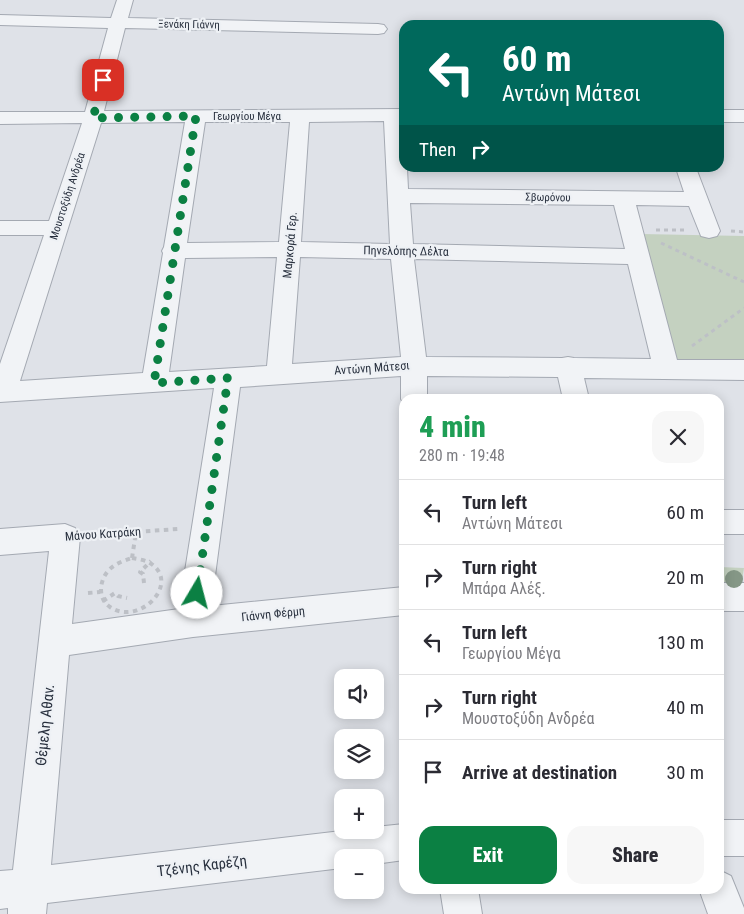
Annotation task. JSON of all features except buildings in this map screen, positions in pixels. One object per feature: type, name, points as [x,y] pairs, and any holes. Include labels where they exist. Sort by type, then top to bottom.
[{"type":"street","name":"Μουστοξύδη Ανδρέα","points":[[2,392],[93,118],[118,22],[126,0]]},
{"type":"street","name":"Ξενάκη Γιάννη","points":[[0,20],[378,29]]},
{"type":"street","name":"Γεωργίου Μέγα","points":[[0,118],[398,115]]},
{"type":"street","points":[[398,115],[398,196],[414,366],[414,394]]},
{"type":"street","points":[[154,383],[196,116]]},
{"type":"street","name":"Μαρκορά Γερ.","points":[[279,374],[300,116]]},
{"type":"street","points":[[724,116],[744,116]]},
{"type":"street","points":[[688,172],[709,231]]},
{"type":"street","name":"Σβωρόνου","points":[[398,196],[698,199]]},
{"type":"street","points":[[623,198],[666,367]]},
{"type":"street","points":[[0,228],[57,228]]},
{"type":"street","name":"Πηνελόπης Δέλτα","points":[[174,250],[290,249],[638,257]]},
{"type":"street","name":"Αντώνη Μάτεσι","points":[[2,392],[414,366],[666,367],[744,370]]},
{"type":"street","points":[[568,366],[575,394]]},
{"type":"street","points":[[193,622],[228,378]]},
{"type":"street","points":[[724,522],[744,522]]},
{"type":"street","name":"Μάνου Κατράκη","points":[[0,542],[65,537]]},
{"type":"street","name":"Θέμελη Αθαν.","points":[[19,896],[54,642],[65,537]]},
{"type":"street","points":[[724,597],[744,597]]},
{"type":"street","name":"Γιάννη Φέρμη","points":[[54,642],[193,622],[399,601]]},
{"type":"street","points":[[724,838],[744,838]]},
{"type":"street","name":"Τζένης Καρέζη","points":[[19,896],[399,843]]},
{"type":"street","points":[[460,894],[463,914]]},
{"type":"street","points":[[720,894],[727,914]]},
{"type":"path","points":[[630,229],[744,282]]},
{"type":"path","points":[[666,367],[672,360],[744,308]]},
{"type":"path","name":"Μάνου Κατράκη","points":[[65,537],[206,527]]},
{"type":"path","points":[[132,558],[136,532]]},
{"type":"path","points":[[127,598],[118,596],[115,593],[103,601],[100,592],[101,583],[105,574],[113,566],[132,558],[151,561],[161,573],[162,582]]},
{"type":"path","points":[[144,583],[143,574],[140,572],[151,561]]},
{"type":"green space","points":[[641,234],[744,236],[744,362],[672,360]]},
{"type":"green space","points":[[724,567],[744,568],[741,586],[724,585]]},
{"type":"route","points":[[103,80],[93,118],[196,116],[154,383],[228,378],[197,593]]}]
